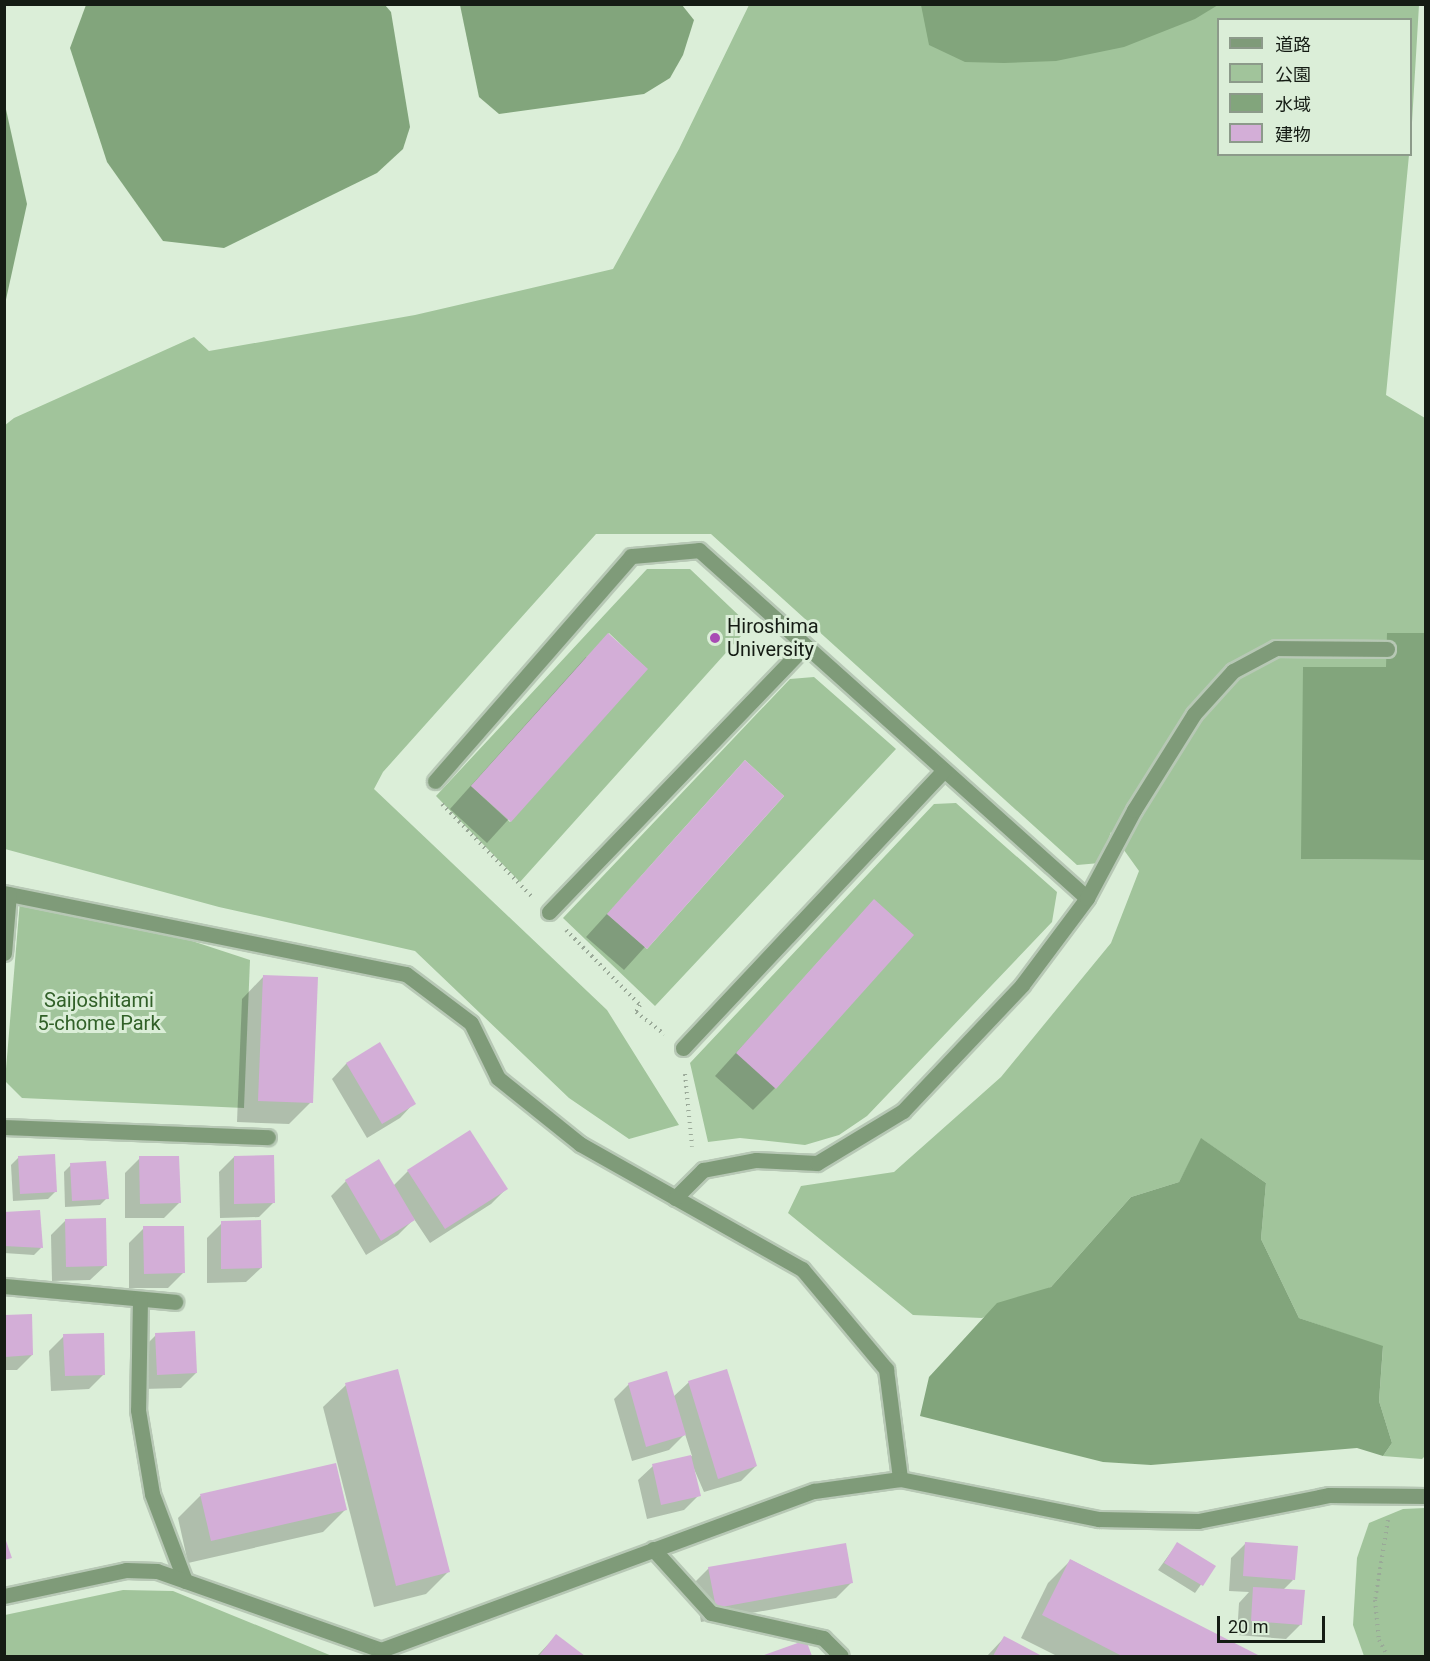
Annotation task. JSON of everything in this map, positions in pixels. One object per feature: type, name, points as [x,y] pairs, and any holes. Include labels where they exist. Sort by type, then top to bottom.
[{"type":"street","points":[[435,781],[631,556],[699,550],[1087,898]]},
{"type":"street","points":[[549,912],[805,646]]},
{"type":"street","points":[[675,1198],[703,1170],[756,1160],[818,1163],[903,1111],[1022,985],[1087,898],[1194,714],[1233,671],[1276,648],[1387,649]]},
{"type":"street","points":[[683,1048],[944,770]]},
{"type":"street","points":[[4,953],[7,894],[406,974],[471,1023],[498,1078],[580,1144],[802,1269],[886,1369],[900,1479]]},
{"type":"street","points":[[4,1127],[268,1137]]},
{"type":"street","points":[[4,1286],[175,1302]]},
{"type":"street","points":[[140,1299],[138,1410],[152,1494],[185,1581]]},
{"type":"street","points":[[4,1596],[126,1570],[157,1571],[380,1653],[653,1549],[814,1491],[900,1479],[1099,1519],[1198,1521],[1329,1495],[1425,1496]]},
{"type":"street","points":[[653,1549],[711,1612],[823,1638],[841,1656]]},
{"type":"path","points":[[683,1048],[695,1178]]},
{"type":"path","points":[[1384,1497],[1389,1524],[1375,1600],[1379,1640],[1389,1656]]},
{"type":"green space","name":"Hiroshima University","points":[[749,5],[1419,5],[1412,122],[1412,18],[1217,18],[1217,156],[1409,156],[1386,395],[1425,418],[1425,633],[1388,633],[1387,667],[1302,859],[1425,860],[1425,1456],[1422,1459],[1383,1456],[1392,1443],[1379,1401],[1383,1347],[1299,1318],[1261,1239],[1266,1183],[1202,1139],[1179,1182],[1131,1197],[1051,1287],[982,1318],[913,1315],[788,1213],[801,1186],[894,1172],[1001,1077],[1111,943],[1139,871],[1111,832],[1100,863],[1077,865],[711,534],[596,534],[383,772],[374,789],[607,1010],[679,1125],[629,1139],[569,1098],[415,951],[219,907],[5,849],[4,426],[14,418],[194,337],[209,351],[415,315],[613,269],[679,149]]},
{"type":"green space","points":[[647,569],[690,569],[750,626],[520,882],[436,796]],"holes":[[[609,633],[647,669],[510,822],[471,786]]]},
{"type":"green space","points":[[814,677],[896,749],[655,1006],[563,918],[790,679]],"holes":[[[745,760],[784,796],[647,949],[607,914]]]},
{"type":"green space","points":[[956,803],[1057,892],[1052,922],[867,1116],[839,1135],[805,1145],[740,1138],[708,1142],[690,1063],[934,804]],"holes":[[[874,900],[913,935],[776,1088],[737,1052]]]},
{"type":"green space","name":"Saijoshitami 5-chome Park","points":[[20,901],[186,939],[250,960],[244,1108],[22,1098],[5,1081]]},
{"type":"green space","points":[[1425,1508],[1425,1656],[1364,1656],[1353,1625],[1357,1558],[1369,1523],[1403,1509]]},
{"type":"green space","points":[[123,1590],[173,1591],[332,1656],[5,1656],[5,1615]]},
{"type":"water","points":[[921,4],[1218,5],[1195,19],[1124,47],[1056,61],[1004,63],[965,62],[929,45]]},
{"type":"water","points":[[86,5],[385,5],[391,12],[410,127],[403,149],[377,173],[224,248],[163,241],[107,162],[70,48]]},
{"type":"water","points":[[460,5],[682,5],[694,20],[683,55],[670,78],[644,94],[499,114],[479,97]]},
{"type":"water","points":[[5,105],[27,204],[5,304]]},
{"type":"water","points":[[1387,633],[1425,633],[1425,860],[1301,859],[1303,667],[1386,667]]},
{"type":"water","points":[[1201,1138],[1266,1183],[1261,1239],[1299,1318],[1383,1346],[1379,1401],[1392,1443],[1383,1456],[1357,1448],[1151,1465],[1103,1462],[920,1416],[929,1377],[997,1303],[1051,1287],[1131,1197],[1179,1182]]},
{"type":"building","points":[[608,633],[648,669],[511,822],[471,786]]},
{"type":"building","points":[[745,760],[784,796],[647,949],[607,914]]},
{"type":"building","points":[[874,899],[914,935],[776,1089],[736,1053]]},
{"type":"building","points":[[263,975],[318,977],[313,1103],[258,1101]]},
{"type":"building","points":[[380,1042],[416,1104],[382,1124],[346,1063]]},
{"type":"building","points":[[470,1130],[508,1189],[445,1229],[407,1170]]},
{"type":"building","points":[[55,1154],[57,1192],[20,1194],[18,1156]]},
{"type":"building","points":[[274,1155],[275,1203],[234,1204],[234,1156]]},
{"type":"building","points":[[139,1156],[179,1156],[181,1203],[140,1204]]},
{"type":"building","points":[[379,1159],[415,1220],[381,1241],[345,1180]]},
{"type":"building","points":[[106,1161],[109,1199],[72,1201],[70,1163]]},
{"type":"building","points":[[40,1210],[43,1248],[4,1246],[4,1212]]},
{"type":"building","points":[[106,1218],[107,1266],[66,1267],[65,1219]]},
{"type":"building","points":[[261,1220],[262,1268],[221,1269],[221,1221]]},
{"type":"building","points":[[143,1226],[184,1226],[185,1273],[144,1274]]},
{"type":"building","points":[[32,1314],[33,1355],[5,1357],[5,1315]]},
{"type":"building","points":[[195,1331],[197,1373],[157,1375],[155,1333]]},
{"type":"building","points":[[104,1333],[105,1375],[65,1376],[63,1334]]},
{"type":"building","points":[[398,1369],[450,1572],[396,1586],[345,1383]]},
{"type":"building","points":[[727,1369],[757,1466],[718,1479],[688,1381]]},
{"type":"building","points":[[667,1371],[686,1435],[646,1447],[628,1383]]},
{"type":"building","points":[[691,1455],[701,1496],[661,1505],[652,1464]]},
{"type":"building","points":[[336,1463],[347,1510],[211,1541],[200,1494]]},
{"type":"building","points":[[4,1535],[12,1558],[4,1560]]},
{"type":"building","points":[[1177,1542],[1216,1566],[1203,1586],[1164,1563]]},
{"type":"building","points":[[1245,1542],[1298,1546],[1295,1580],[1243,1576]]},
{"type":"building","points":[[846,1543],[853,1583],[716,1608],[708,1567]]},
{"type":"building","points":[[1070,1559],[1260,1656],[1122,1656],[1042,1615]]},
{"type":"building","points":[[1253,1587],[1305,1590],[1302,1625],[1251,1621]]},
{"type":"building","points":[[556,1634],[585,1656],[539,1656]]},
{"type":"building","points":[[1004,1636],[1042,1656],[993,1656]]},
{"type":"building","points":[[806,1640],[812,1656],[761,1656]]},
{"type":"place","name":"Hiroshima University","points":[[715,638]]}]
